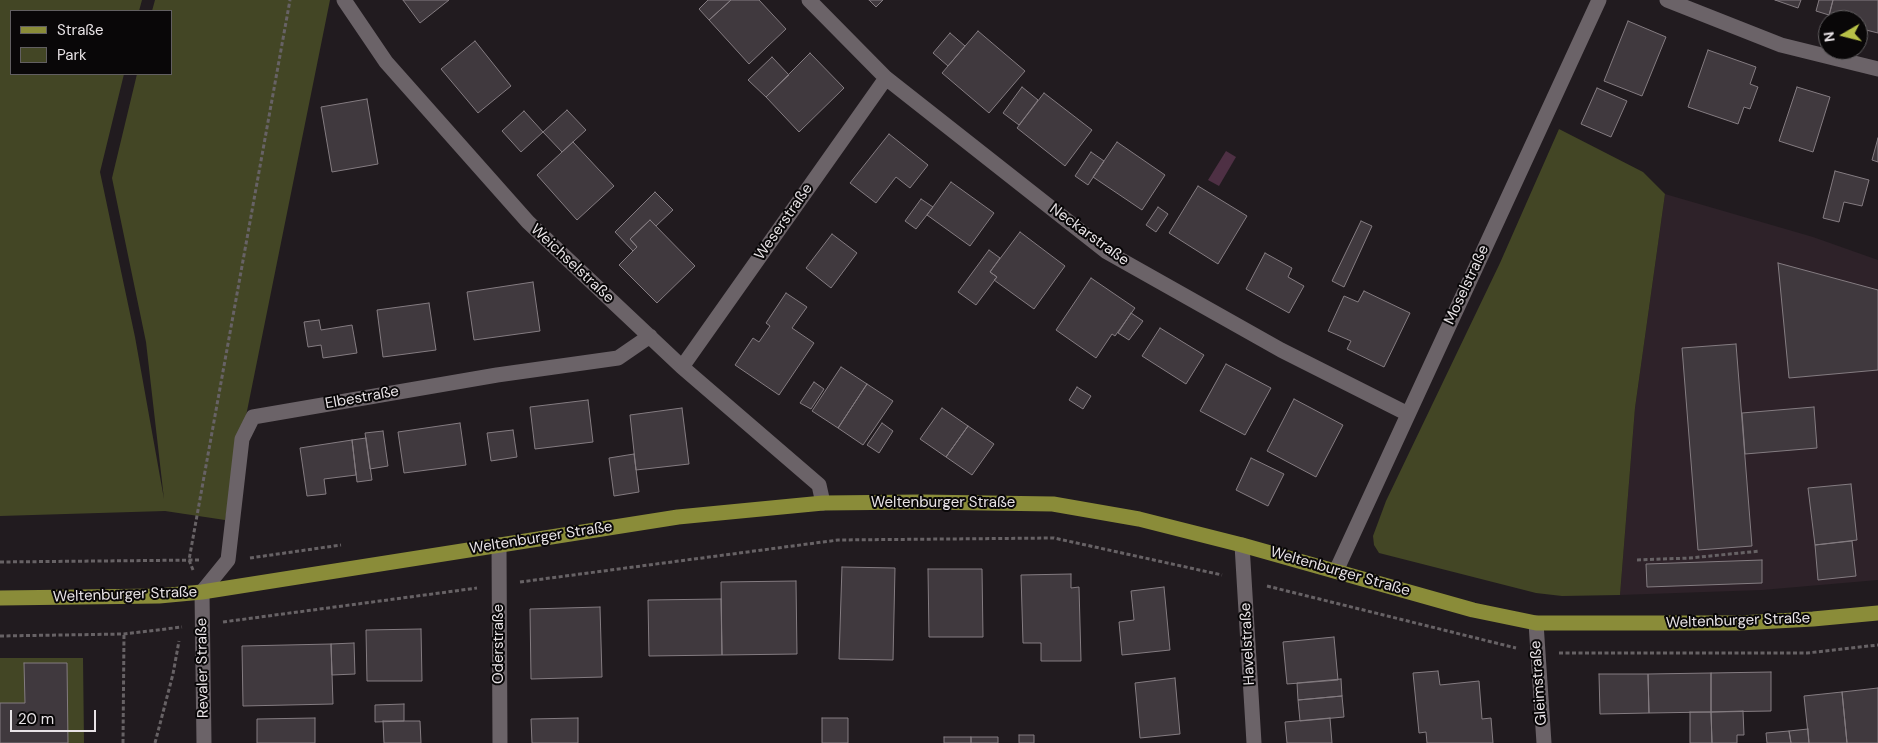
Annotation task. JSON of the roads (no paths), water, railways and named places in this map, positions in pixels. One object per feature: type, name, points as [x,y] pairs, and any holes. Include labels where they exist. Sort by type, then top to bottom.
[{"type":"main road","name":"Weltenburger Straße","points":[[0,598],[159,596],[202,592],[678,517],[823,503],[921,502],[1053,504],[1139,519],[1242,545],[1473,610],[1536,623],[1739,623],[1804,620],[1878,613]]},
{"type":"street","name":"Weichselstraße","points":[[344,0],[386,62],[528,222],[682,367],[819,485],[823,503]]},
{"type":"street","name":"Neckarstraße","points":[[809,0],[886,78],[1108,252],[1281,350],[1408,414]]},
{"type":"street","name":"Moselstraße","points":[[1336,571],[1599,0]]},
{"type":"street","points":[[1667,0],[1782,45],[1878,69]]},
{"type":"street","name":"Weserstraße","points":[[682,367],[886,78]]},
{"type":"street","name":"Elbestraße","points":[[202,592],[228,560],[242,439],[253,417],[497,375],[618,358],[650,336]]},
{"type":"street","name":"Oderstraße","points":[[499,544],[500,743]]},
{"type":"street","name":"Havelstraße","points":[[1242,545],[1254,743]]},
{"type":"street","name":"Revaler Straße","points":[[202,592],[204,743]]},
{"type":"street","name":"Gleimstraße","points":[[1536,623],[1544,743]]}]
